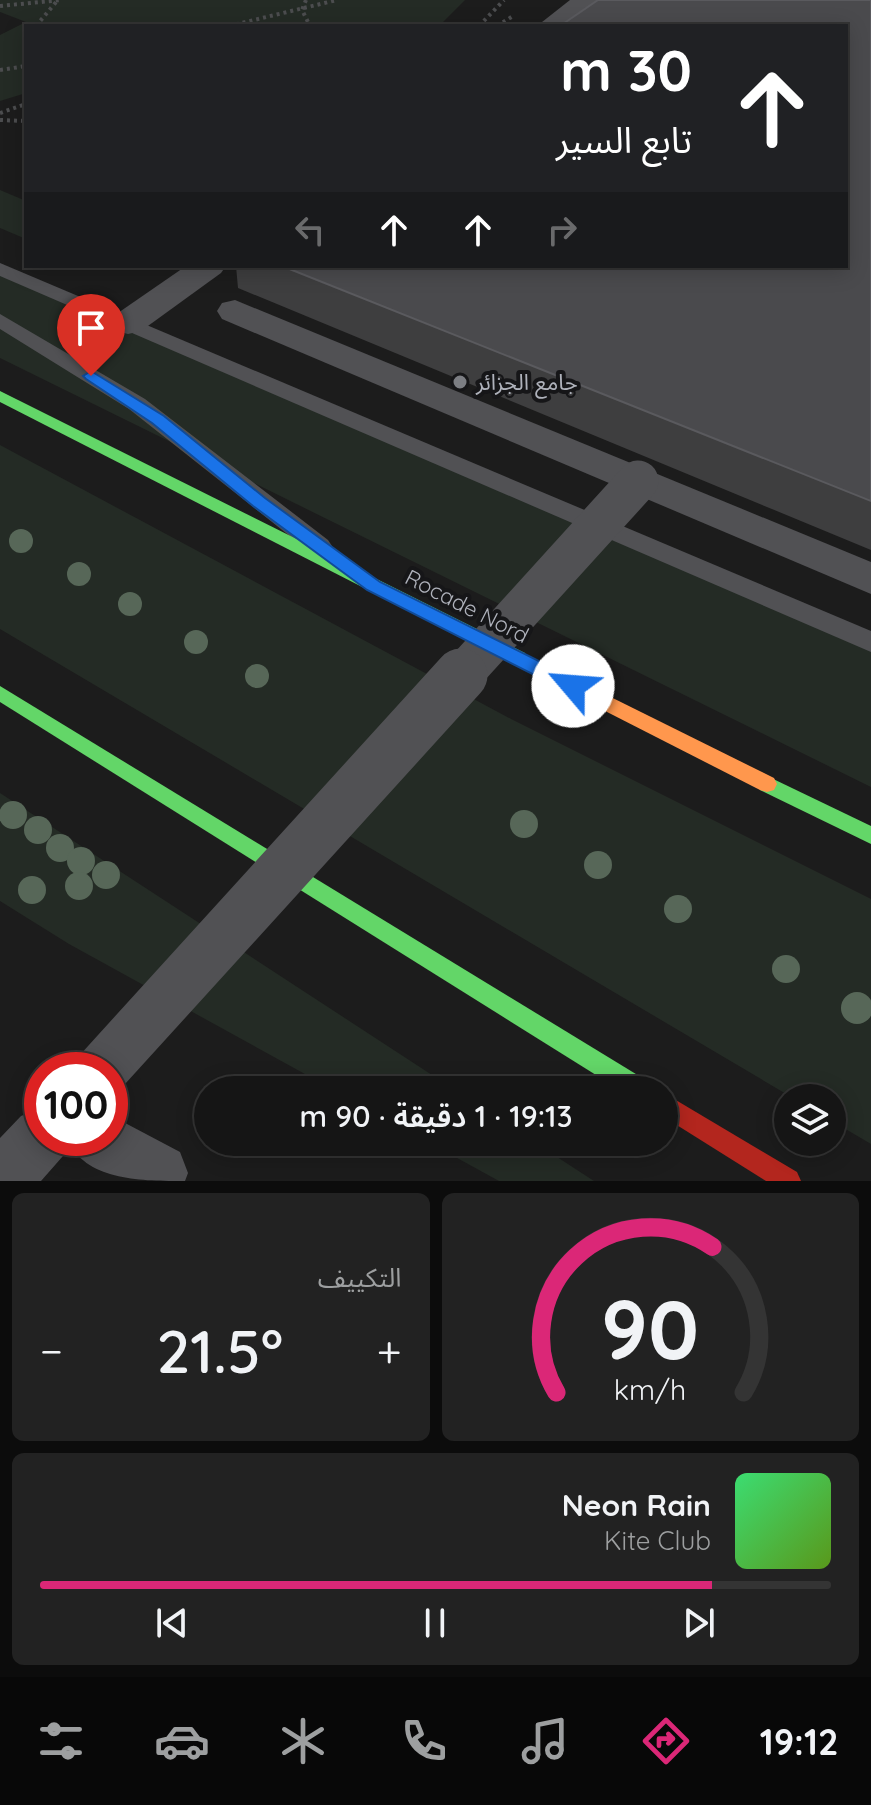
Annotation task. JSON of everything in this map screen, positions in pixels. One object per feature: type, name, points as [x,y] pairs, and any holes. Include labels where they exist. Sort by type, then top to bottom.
[{"type":"highway","name":"Rocade Nord","points":[[0,396],[871,836]]},
{"type":"highway","points":[[0,693],[618,1076]]},
{"type":"highway","points":[[678,1113],[788,1181]]},
{"type":"highway","points":[[724,1141],[779,1181]]},
{"type":"street","points":[[554,24],[588,0]]},
{"type":"street","points":[[128,323],[206,268]]},
{"type":"street","points":[[235,311],[871,579]]},
{"type":"street","points":[[118,1052],[638,481]]},
{"type":"street","points":[[1,1181],[24,1156]]},
{"type":"street","points":[[128,1156],[158,1173]]},
{"type":"lane","points":[[0,269],[871,642]]},
{"type":"lane","points":[[0,320],[137,404],[259,502],[374,586]]},
{"type":"path","points":[[0,6],[59,0]]},
{"type":"path","points":[[38,24],[59,0]]},
{"type":"path","points":[[306,0],[303,9],[308,24]]},
{"type":"path","points":[[238,24],[337,0]]},
{"type":"path","points":[[481,24],[504,0]]},
{"type":"path","points":[[0,70],[24,66]]},
{"type":"path","points":[[0,113],[24,105]]},
{"type":"path","points":[[0,120],[24,121]]},
{"type":"shaded area","points":[[0,0],[465,0],[441,24],[24,24],[24,94],[0,101],[0,35],[26,22],[0,12]]},
{"type":"shaded area","points":[[0,190],[24,200],[24,238],[0,228]]},
{"type":"shaded area","points":[[0,269],[871,642],[871,787],[0,358]]},
{"type":"shaded area","points":[[0,445],[513,720],[871,899],[871,1144],[846,1129],[846,1084],[774,1084],[774,1087],[0,629]]},
{"type":"shaded area","points":[[0,793],[434,1076],[309,1076],[69,944],[0,901]]},
{"type":"shaded area","points":[[453,1156],[556,1156],[594,1181],[499,1181]]},
{"type":"building","points":[[598,0],[871,0],[871,501],[287,268],[848,268],[848,24],[563,24]]},
{"type":"traffic: fast","points":[[0,396],[518,658]]},
{"type":"traffic: fast","points":[[0,693],[618,1076]]},
{"type":"traffic: fast","points":[[767,784],[871,836]]},
{"type":"traffic: slow","points":[[518,658],[767,784]]},
{"type":"traffic: jam","points":[[678,1113],[788,1181]]},
{"type":"place","name":"جامع الجزائر","points":[[460,382]]},
{"type":"route","points":[[91,376],[158,419],[259,502],[374,586],[573,686]]}]
